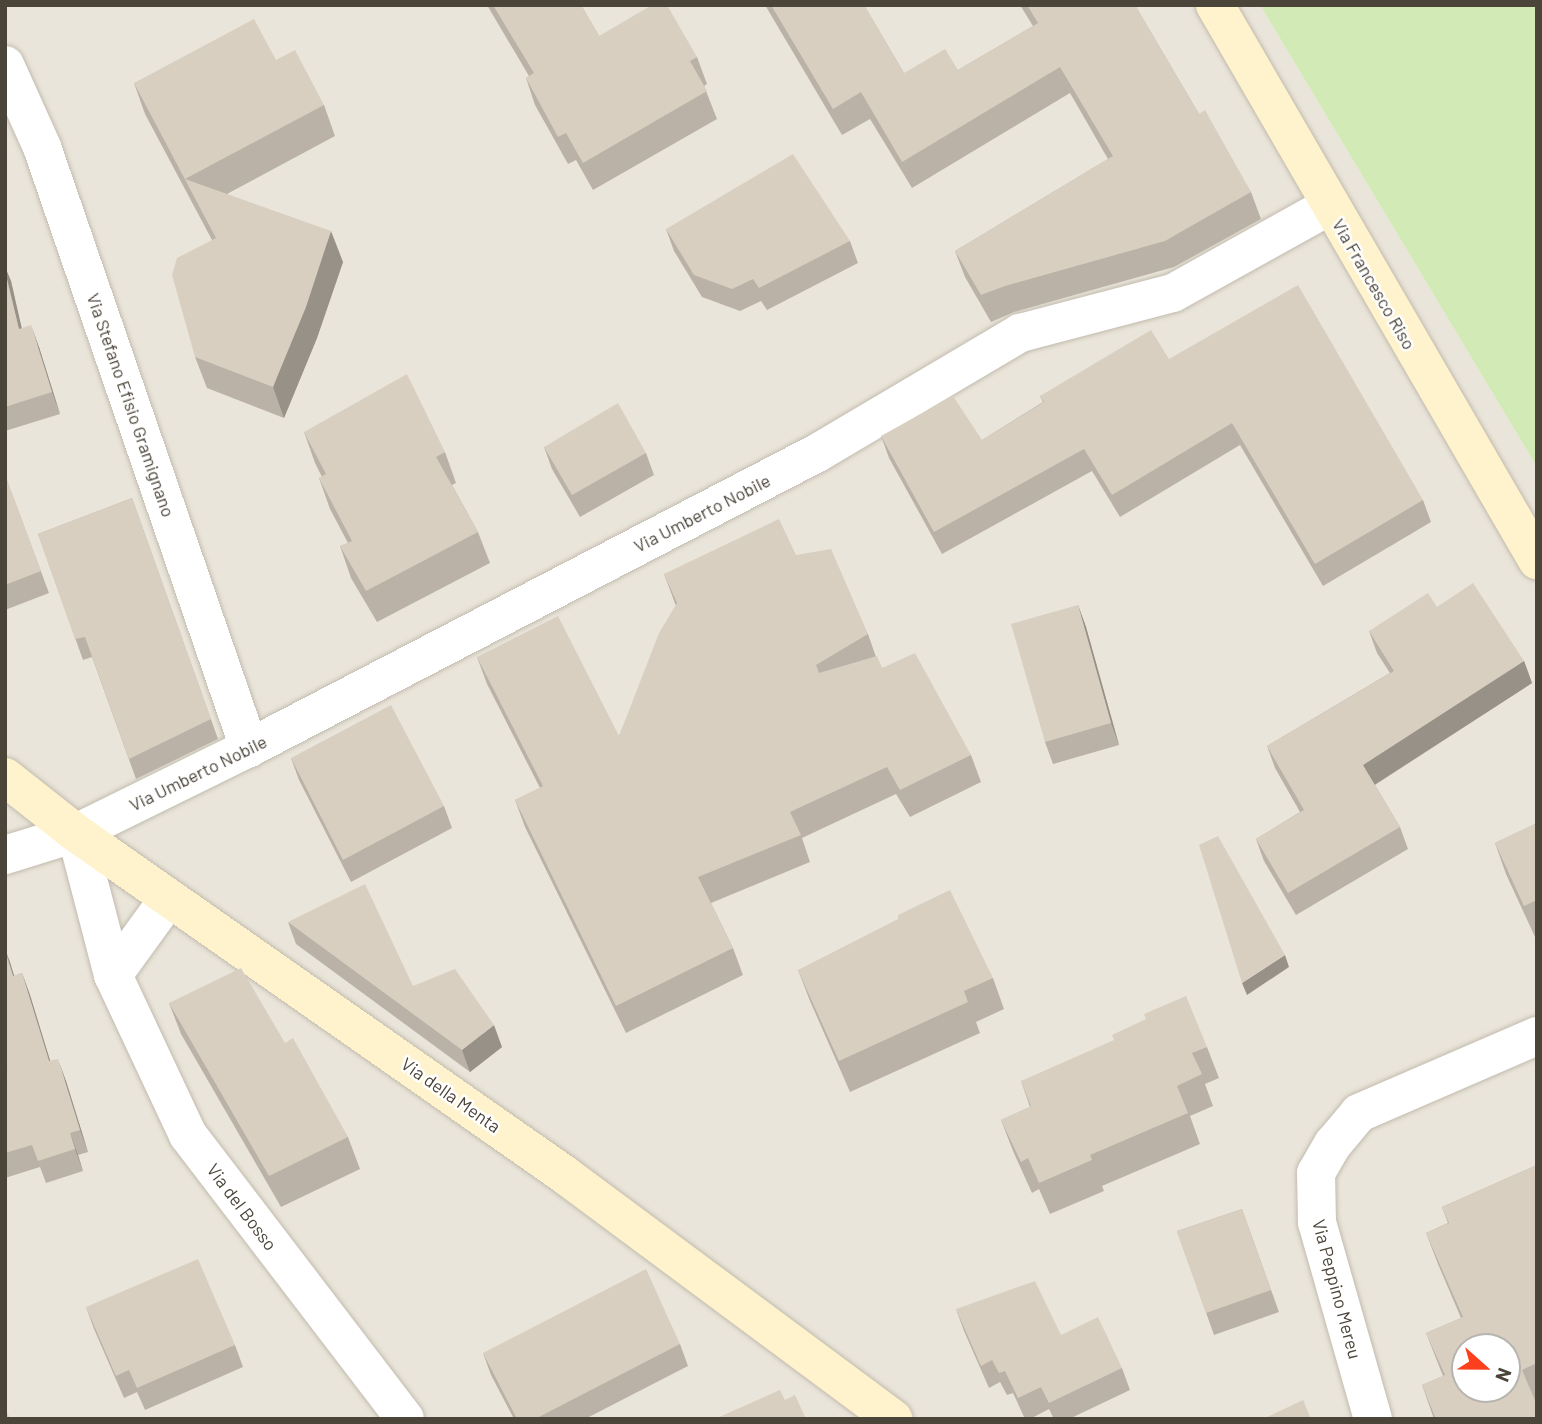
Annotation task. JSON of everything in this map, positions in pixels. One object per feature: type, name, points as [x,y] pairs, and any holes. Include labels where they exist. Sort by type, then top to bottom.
[{"type":"street","name":"Via Francesco Riso","points":[[1215,5],[1329,206],[1537,560]]},
{"type":"street","name":"Via Stefano Efisio Gramignano","points":[[5,65],[42,147],[249,748]]},
{"type":"street","name":"Via Umberto Nobile","points":[[5,855],[76,833],[249,748],[819,453],[1020,333],[1173,293],[1329,206]]},
{"type":"street","name":"Via della Menta","points":[[5,777],[76,833],[565,1175],[893,1419]]},
{"type":"street","name":"Via del Bosso","points":[[76,833],[113,975],[188,1135],[405,1419]]},
{"type":"street","points":[[113,975],[169,898]]},
{"type":"street","name":"Via Peppino Mereu","points":[[1373,1419],[1317,1223],[1317,1173],[1333,1143],[1359,1113],[1537,1036]]},
{"type":"shaded area","points":[[5,5],[1260,5],[1537,467],[1537,1419],[5,1419]]},
{"type":"green space","points":[[1260,5],[1537,5],[1537,467]]},
{"type":"building","points":[[493,5],[581,5],[599,36],[652,5],[667,5],[697,57],[690,61],[707,91],[583,163],[566,133],[558,137],[526,78],[534,73]]},
{"type":"building","points":[[771,5],[864,5],[904,73],[945,49],[958,70],[1038,23],[1027,5],[1135,5],[1199,114],[1205,110],[1251,192],[1165,241],[981,295],[955,251],[1113,156],[1060,67],[902,162],[861,92],[833,109]]},
{"type":"building","points":[[254,19],[276,60],[295,50],[324,105],[185,179],[331,231],[306,307],[273,387],[195,357],[172,275],[177,258],[216,238],[134,83]]},
{"type":"building","points":[[793,154],[850,241],[759,288],[753,279],[732,289],[694,275],[666,229]]},
{"type":"building","points":[[5,271],[19,329],[31,325],[52,392],[5,407]]},
{"type":"building","points":[[1298,285],[1423,500],[1315,564],[1232,423],[1112,495],[1084,449],[934,532],[881,436],[953,396],[982,440],[1044,402],[1040,396],[1151,330],[1169,359]]},
{"type":"building","points":[[407,374],[445,452],[436,457],[478,532],[366,591],[340,546],[352,541],[319,478],[326,474],[304,432]]},
{"type":"building","points":[[618,403],[646,453],[572,495],[544,447]]},
{"type":"building","points":[[5,475],[41,571],[5,585]]},
{"type":"building","points":[[132,498],[211,719],[129,759],[85,637],[75,639],[38,534]]},
{"type":"building","points":[[779,519],[796,555],[831,549],[868,634],[816,665],[819,673],[877,656],[882,668],[915,653],[971,755],[900,790],[887,767],[790,812],[801,835],[698,877],[733,948],[616,1006],[515,800],[543,786],[477,657],[558,616],[619,736],[659,633],[677,603],[664,574]]},
{"type":"building","points":[[1473,583],[1524,661],[1363,765],[1400,827],[1288,893],[1256,839],[1304,810],[1267,746],[1394,671],[1369,631],[1428,593],[1437,607]]},
{"type":"building","points":[[1078,605],[1111,723],[1045,742],[1011,624]]},
{"type":"building","points":[[391,705],[444,806],[343,860],[291,758]]},
{"type":"building","points":[[1537,823],[1537,900],[1524,906],[1495,843]]},
{"type":"building","points":[[1218,836],[1285,955],[1242,983],[1199,845]]},
{"type":"building","points":[[365,884],[413,986],[455,969],[494,1025],[462,1050],[288,922]]},
{"type":"building","points":[[950,890],[993,978],[964,991],[968,1002],[839,1061],[798,970]]},
{"type":"building","points":[[5,951],[13,976],[22,973],[49,1061],[58,1059],[80,1130],[70,1133],[75,1149],[38,1161],[32,1145],[5,1153],[5,1075],[8,1074],[5,1066]]},
{"type":"building","points":[[241,968],[285,1043],[293,1038],[348,1137],[269,1176],[169,1003]]},
{"type":"building","points":[[1186,996],[1207,1047],[1192,1053],[1202,1074],[1177,1086],[1188,1113],[1090,1155],[1092,1160],[1039,1183],[1028,1158],[1021,1162],[1001,1120],[1031,1106],[1021,1081],[1114,1040],[1112,1035],[1146,1019],[1144,1014]]},
{"type":"building","points":[[1537,1165],[1537,1363],[1522,1370],[1537,1405],[1537,1419],[1436,1419],[1422,1385],[1445,1375],[1426,1333],[1463,1317],[1426,1233],[1449,1223],[1442,1207]]},
{"type":"building","points":[[1242,1209],[1271,1290],[1206,1313],[1177,1231]]},
{"type":"building","points":[[198,1259],[235,1345],[137,1388],[129,1370],[116,1376],[86,1307]]},
{"type":"building","points":[[646,1269],[680,1344],[535,1419],[517,1419],[483,1353]]},
{"type":"building","points":[[1035,1281],[1061,1335],[1098,1317],[1122,1368],[1049,1403],[1041,1387],[1018,1398],[1005,1371],[999,1373],[992,1360],[981,1366],[956,1309]]},
{"type":"building","points":[[780,1390],[785,1400],[795,1395],[806,1419],[717,1419],[717,1418]]},
{"type":"building","points":[[1303,1400],[1311,1419],[1263,1419]]}]
